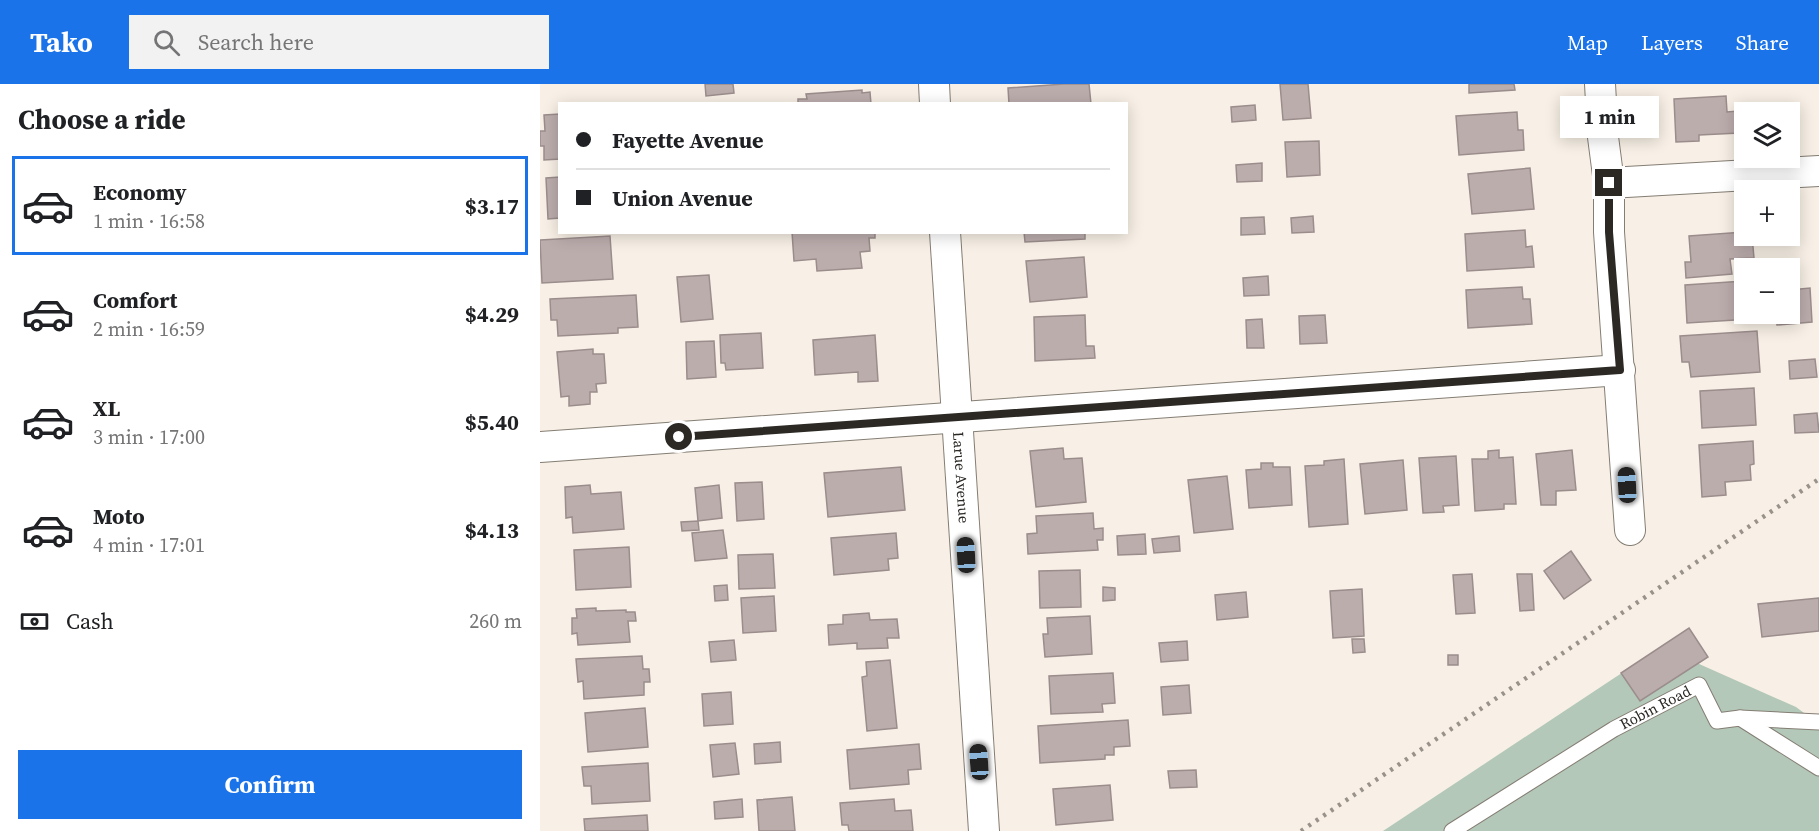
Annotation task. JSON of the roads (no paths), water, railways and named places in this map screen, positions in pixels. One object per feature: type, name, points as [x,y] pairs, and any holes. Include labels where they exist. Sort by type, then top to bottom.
[{"type":"street","points":[[934,84],[935,102]]},
{"type":"street","points":[[1600,84],[1603,137],[1609,183],[1609,232],[1630,531]]},
{"type":"street","points":[[1609,183],[1819,171]]},
{"type":"street","name":"Larue Avenue","points":[[945,234],[984,831]]},
{"type":"street","points":[[540,447],[1620,370]]},
{"type":"lane","name":"Robin Road","points":[[1452,831],[1614,729],[1699,685],[1717,721],[1740,718],[1819,722]]},
{"type":"lane","points":[[1740,718],[1819,768]]},
{"type":"railway","points":[[1301,831],[1819,479]]}]
